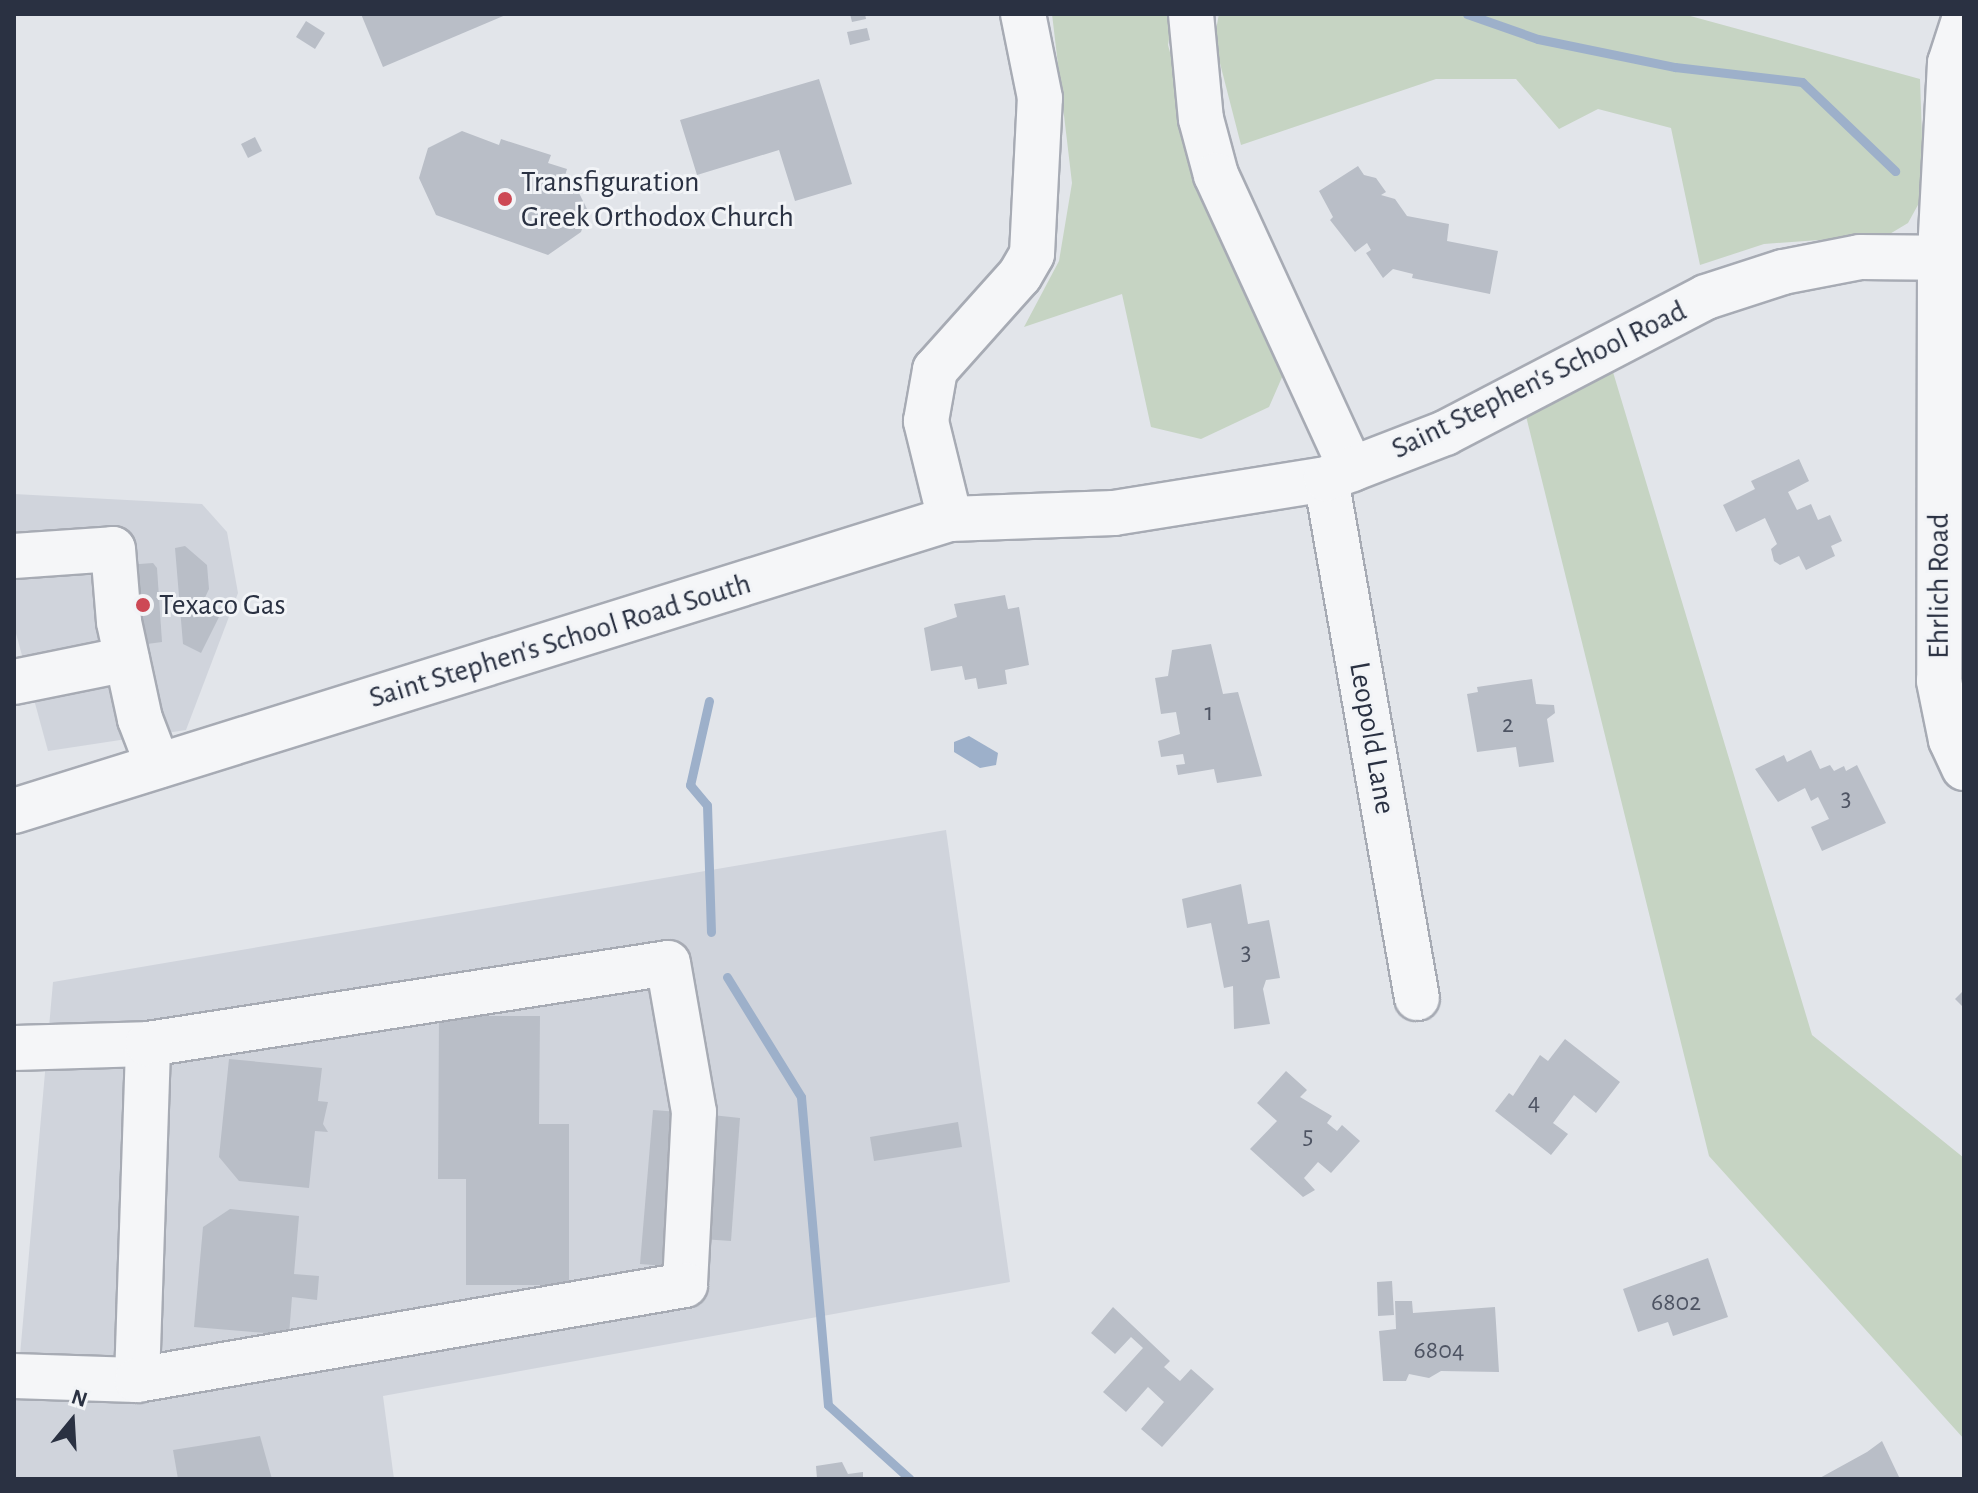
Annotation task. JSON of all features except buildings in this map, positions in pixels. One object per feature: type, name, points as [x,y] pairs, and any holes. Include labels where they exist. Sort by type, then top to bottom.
[{"type":"street","points":[[950,519],[926,421],[935,370],[1020,275],[1032,254],[1040,98],[1023,14]]},
{"type":"street","name":"Leopold Lane","points":[[1191,14],[1201,119],[1216,175],[1339,474],[1417,998]]},
{"type":"street","name":"Ehrlich Road","points":[[1964,20],[1950,63],[1952,257],[1939,681],[1951,740],[1964,768]]},
{"type":"street","name":"Saint Stephen's School Road","points":[[1114,513],[1339,474],[1445,433],[1706,297],[1783,272],[1860,257],[1952,257]]},
{"type":"street","name":"Saint Stephen's School Road South","points":[[14,811],[950,519],[1114,513]]},
{"type":"street","points":[[14,556],[113,549],[127,659],[140,719],[158,766]]},
{"type":"street","points":[[14,682],[127,659]]},
{"type":"street","points":[[14,1048],[148,1044],[668,963],[694,1112],[685,1285],[137,1380],[14,1376]]},
{"type":"street","points":[[137,1380],[148,1044]]},
{"type":"shaded area","points":[[14,494],[202,504],[227,532],[238,593],[186,730],[48,751],[14,626]]},
{"type":"shaded area","points":[[946,830],[1010,1282],[383,1396],[394,1479],[14,1479],[14,1423],[53,982]]},
{"type":"green space","points":[[1052,14],[1173,14],[1168,45],[1209,194],[1283,375],[1269,407],[1201,439],[1151,427],[1122,294],[1024,327],[1059,261],[1072,183]]},
{"type":"green space","points":[[1219,14],[1683,14],[1920,79],[1924,194],[1908,223],[1888,235],[1764,244],[1700,265],[1671,128],[1598,109],[1559,129],[1516,79],[1436,79],[1241,145],[1214,40]]},
{"type":"green space","points":[[1610,362],[1812,1035],[1964,1158],[1964,1439],[1709,1156],[1525,412]]},
{"type":"water","points":[[969,736],[998,753],[996,765],[980,768],[954,752],[954,742]]},
{"type":"waterway","points":[[1467,14],[1538,39],[1675,67],[1802,82],[1895,171]]},
{"type":"waterway","points":[[709,701],[690,785],[707,805],[711,932]]},
{"type":"waterway","points":[[727,977],[801,1097],[828,1405],[910,1479]]},
{"type":"place","name":"Transfiguration Greek Orthodox Church","points":[[505,199]]},
{"type":"place","name":"Texaco Gas","points":[[143,605]]}]
